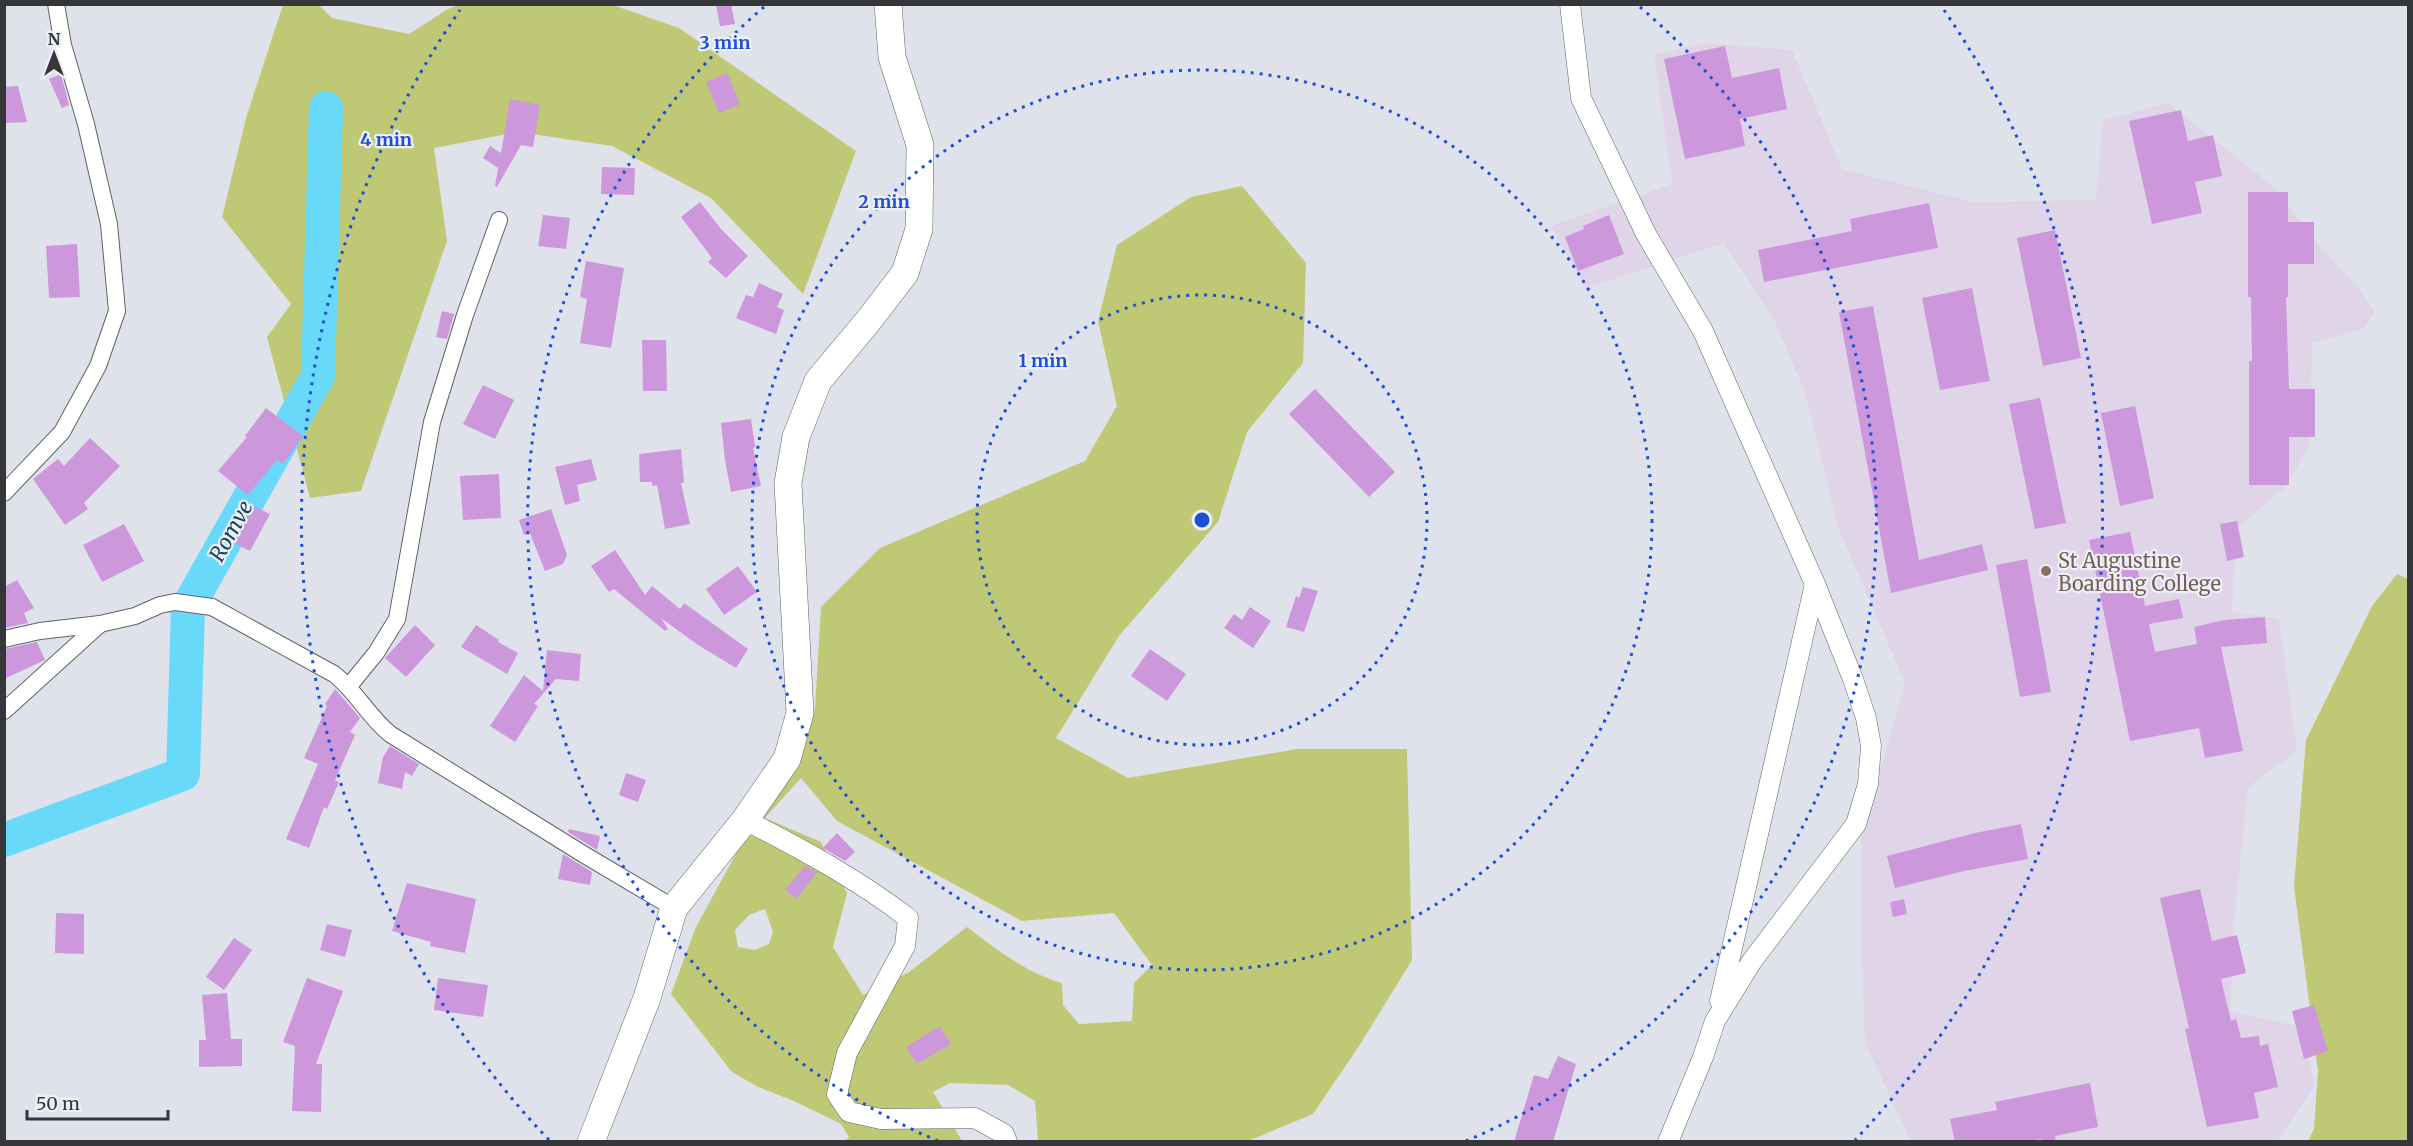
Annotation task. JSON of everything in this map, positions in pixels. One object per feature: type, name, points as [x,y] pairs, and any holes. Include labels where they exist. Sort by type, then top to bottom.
[{"type":"highway","points":[[591,1142],[646,998],[674,908],[745,820],[787,759],[800,713],[788,483],[796,437],[818,381],[905,273],[919,229],[920,145],[892,57],[888,4]]},
{"type":"street","points":[[4,494],[62,432],[98,366],[117,310],[109,224],[86,124],[63,45],[56,4]]},
{"type":"street","points":[[1570,4],[1581,98],[1646,234],[1702,331],[1815,584],[1854,679],[1866,718],[1871,746],[1868,784],[1856,824],[1752,961],[1715,1021]]},
{"type":"street","points":[[349,686],[376,653],[397,619],[432,422],[465,315],[499,220]]},
{"type":"street","points":[[1668,1142],[1703,1057],[1715,1021],[1815,584]]},
{"type":"street","points":[[4,639],[40,631],[100,624],[135,616],[160,605],[176,602],[212,607],[334,674],[349,686],[377,724],[390,734],[674,908]]},
{"type":"street","points":[[4,711],[100,624]]},
{"type":"street","points":[[745,820],[810,853],[876,894],[908,918],[905,946],[847,1053],[837,1094],[849,1112],[881,1119],[975,1118],[1004,1134],[1007,1142]]},
{"type":"shaded area","name":"St Augustine Boarding College","points":[[1703,43],[1792,50],[1842,169],[1974,202],[2096,200],[2103,120],[2168,103],[2275,188],[2320,247],[2358,287],[2374,311],[2365,328],[2312,343],[2310,446],[2284,488],[2236,529],[2232,612],[2279,619],[2297,751],[2248,787],[2232,941],[2231,1011],[2305,1028],[2306,1047],[2315,1085],[2277,1141],[1911,1141],[1865,1043],[1861,939],[1861,839],[1905,683],[1838,527],[1805,392],[1775,322],[1724,243],[1586,288],[1551,226],[1672,184],[1654,55]]},
{"type":"green space","points":[[283,5],[319,5],[332,18],[409,34],[448,9],[459,5],[613,5],[679,28],[856,151],[803,294],[711,198],[612,146],[518,132],[434,148],[447,241],[361,491],[310,498],[267,337],[291,304],[222,217],[246,118]]},
{"type":"green space","points":[[1242,186],[1306,263],[1303,363],[1247,432],[1218,522],[1119,636],[1056,738],[1128,778],[1297,749],[1407,749],[1412,960],[1361,1043],[1313,1114],[1248,1141],[1038,1141],[1035,1101],[1008,1085],[950,1083],[933,1092],[962,1141],[845,1141],[849,1137],[841,1124],[794,1101],[758,1087],[732,1072],[671,994],[696,927],[815,709],[821,607],[880,548],[1085,461],[1117,406],[1098,321],[1117,245],[1191,197]],"holes":[[[801,778],[837,821],[1022,921],[1114,913],[1152,965],[1134,983],[1132,1021],[1079,1024],[1063,1005],[1062,983],[1024,967],[967,927],[909,972],[863,995],[833,947],[847,893],[821,842],[765,818]],[[765,909],[773,932],[769,944],[755,950],[738,947],[735,930],[749,915]]]},
{"type":"green space","points":[[2397,574],[2408,579],[2408,1141],[2308,1141],[2314,1129],[2318,1071],[2294,886],[2306,740],[2372,606]]},
{"type":"building","points":[[716,4],[731,4],[735,24],[720,26]]},
{"type":"building","points":[[1725,46],[1732,78],[1779,68],[1787,109],[1740,119],[1745,146],[1685,159],[1664,59]]},
{"type":"building","points":[[727,73],[740,104],[719,113],[706,82]]},
{"type":"building","points":[[61,74],[69,105],[62,108],[49,79]]},
{"type":"building","points":[[18,86],[27,122],[4,123],[4,87]]},
{"type":"building","points":[[510,99],[540,105],[533,147],[521,145],[497,187],[495,186],[498,168],[483,158],[490,146],[501,153]]},
{"type":"building","points":[[2181,110],[2188,141],[2213,135],[2222,176],[2195,182],[2202,213],[2152,224],[2129,121]]},
{"type":"building","points":[[602,167],[635,168],[634,195],[601,194]]},
{"type":"building","points":[[2248,192],[2288,192],[2288,222],[2314,222],[2314,264],[2288,264],[2288,297],[2286,297],[2289,389],[2315,389],[2315,437],[2289,437],[2289,485],[2249,485],[2249,361],[2252,361],[2251,297],[2248,297]]},
{"type":"building","points":[[700,202],[721,229],[748,256],[726,278],[708,262],[712,258],[681,217]]},
{"type":"building","points":[[1929,203],[1938,248],[1764,282],[1758,250],[1852,231],[1850,219]]},
{"type":"building","points":[[543,215],[570,218],[566,249],[538,246]]},
{"type":"building","points":[[1609,215],[1624,254],[1578,271],[1565,237]]},
{"type":"building","points":[[2055,230],[2081,358],[2043,366],[2017,238]]},
{"type":"building","points":[[77,244],[80,297],[49,298],[46,246]]},
{"type":"building","points":[[586,261],[624,268],[611,348],[580,343],[587,299],[580,297]]},
{"type":"building","points":[[759,283],[783,294],[777,307],[784,310],[776,334],[736,318],[746,295],[753,297]]},
{"type":"building","points":[[1972,288],[1990,381],[1940,390],[1922,298]]},
{"type":"building","points":[[1873,306],[1919,560],[1982,544],[1988,570],[1891,593],[1839,312]]},
{"type":"building","points":[[442,311],[454,314],[447,339],[436,337]]},
{"type":"building","points":[[642,340],[666,340],[667,391],[643,391]]},
{"type":"building","points":[[483,385],[514,400],[495,439],[463,424]]},
{"type":"building","points":[[1315,389],[1395,472],[1369,497],[1289,414]]},
{"type":"building","points":[[2040,398],[2066,523],[2035,529],[2009,404]]},
{"type":"building","points":[[2135,406],[2154,498],[2120,506],[2101,413]]},
{"type":"building","points":[[266,408],[303,436],[283,464],[277,460],[248,495],[218,471],[247,437],[245,436]]},
{"type":"building","points":[[751,419],[755,447],[753,448],[761,486],[731,492],[721,423]]},
{"type":"building","points":[[90,438],[120,466],[84,503],[88,509],[65,525],[33,479],[58,459],[64,466]]},
{"type":"building","points":[[681,449],[684,483],[681,483],[690,524],[665,529],[657,485],[652,486],[652,482],[640,482],[639,454]]},
{"type":"building","points":[[591,459],[597,480],[577,485],[580,501],[565,505],[555,467]]},
{"type":"building","points":[[499,474],[501,518],[463,520],[460,476]]},
{"type":"building","points":[[243,501],[270,514],[250,551],[224,538]]},
{"type":"building","points":[[551,509],[567,555],[563,564],[545,571],[530,533],[524,535],[519,520]]},
{"type":"building","points":[[2237,521],[2244,557],[2227,561],[2220,524]]},
{"type":"building","points":[[124,524],[144,561],[102,582],[83,545]]},
{"type":"building","points":[[2130,532],[2145,606],[2179,599],[2183,618],[2149,624],[2155,652],[2197,644],[2194,627],[2224,620],[2265,617],[2267,643],[2221,647],[2243,751],[2205,758],[2199,728],[2130,741],[2089,540]]},
{"type":"building","points":[[615,550],[645,595],[652,586],[680,609],[684,603],[748,649],[736,668],[698,645],[661,618],[668,629],[665,631],[614,589],[609,592],[591,566]]},
{"type":"building","points":[[2027,559],[2051,692],[2020,697],[1996,565]]},
{"type":"building","points":[[738,566],[757,592],[724,615],[706,589]]},
{"type":"building","points":[[17,580],[34,608],[24,613],[28,623],[4,628],[4,587]]},
{"type":"building","points":[[1303,587],[1318,591],[1304,632],[1286,627],[1296,596],[1299,598]]},
{"type":"building","points":[[1250,607],[1271,621],[1253,648],[1224,628],[1234,614],[1242,620]]},
{"type":"building","points":[[415,625],[435,645],[406,677],[385,658]]},
{"type":"building","points":[[476,625],[499,640],[498,642],[518,653],[507,674],[461,647]]},
{"type":"building","points":[[37,642],[45,660],[4,679],[4,649]]},
{"type":"building","points":[[1150,649],[1186,674],[1167,701],[1131,676]]},
{"type":"building","points":[[547,650],[581,654],[579,681],[556,679],[534,704],[538,706],[515,742],[490,726],[524,675],[543,691]]},
{"type":"building","points":[[335,689],[360,718],[350,732],[355,735],[335,780],[339,782],[327,809],[324,807],[309,848],[286,839],[318,764],[304,758],[327,706],[325,704]]},
{"type":"building","points":[[390,746],[419,764],[412,776],[405,772],[402,789],[378,783],[383,757]]},
{"type":"building","points":[[626,773],[646,780],[638,802],[619,795]]},
{"type":"building","points":[[2021,824],[2028,859],[1964,871],[1895,888],[1887,856],[1975,833]]},
{"type":"building","points":[[569,829],[600,836],[597,850],[568,832]]},
{"type":"building","points":[[837,833],[855,852],[845,861],[823,848]]},
{"type":"building","points":[[563,854],[592,872],[590,885],[558,879]]},
{"type":"building","points":[[805,866],[817,872],[797,899],[785,890]]},
{"type":"building","points":[[407,883],[476,899],[465,953],[430,946],[431,942],[392,931]]},
{"type":"building","points":[[2200,889],[2212,941],[2237,935],[2246,973],[2221,979],[2231,1021],[2236,1019],[2241,1038],[2259,1036],[2260,1046],[2268,1044],[2278,1087],[2254,1093],[2259,1118],[2207,1127],[2185,1029],[2189,1028],[2160,898]]},
{"type":"building","points":[[1904,899],[1907,914],[1893,917],[1890,902]]},
{"type":"building","points":[[56,913],[84,914],[84,954],[55,953]]},
{"type":"building","points":[[327,924],[352,930],[345,957],[320,950]]},
{"type":"building","points":[[234,938],[252,950],[224,990],[206,977]]},
{"type":"building","points":[[307,978],[343,991],[316,1064],[322,1064],[321,1112],[292,1111],[295,1046],[283,1042]]},
{"type":"building","points":[[438,978],[488,985],[483,1017],[434,1010]]},
{"type":"building","points":[[227,993],[231,1039],[242,1039],[242,1066],[199,1067],[199,1040],[206,1040],[202,995]]},
{"type":"building","points":[[2314,1005],[2328,1051],[2304,1059],[2292,1011]]},
{"type":"building","points":[[940,1026],[951,1044],[917,1064],[906,1047]]},
{"type":"building","points":[[1558,1056],[1576,1064],[1553,1142],[1514,1142],[1534,1075],[1548,1079]]},
{"type":"building","points":[[2090,1083],[2098,1127],[2055,1136],[2056,1142],[2041,1142],[2041,1139],[2026,1142],[1955,1142],[1950,1119],[1997,1110],[1995,1102]]},
{"type":"waterway","name":"Romve","points":[[4,840],[183,774],[188,607],[318,376],[326,108]]},
{"type":"place","name":"St Augustine Boarding College","points":[[2046,571]]}]
